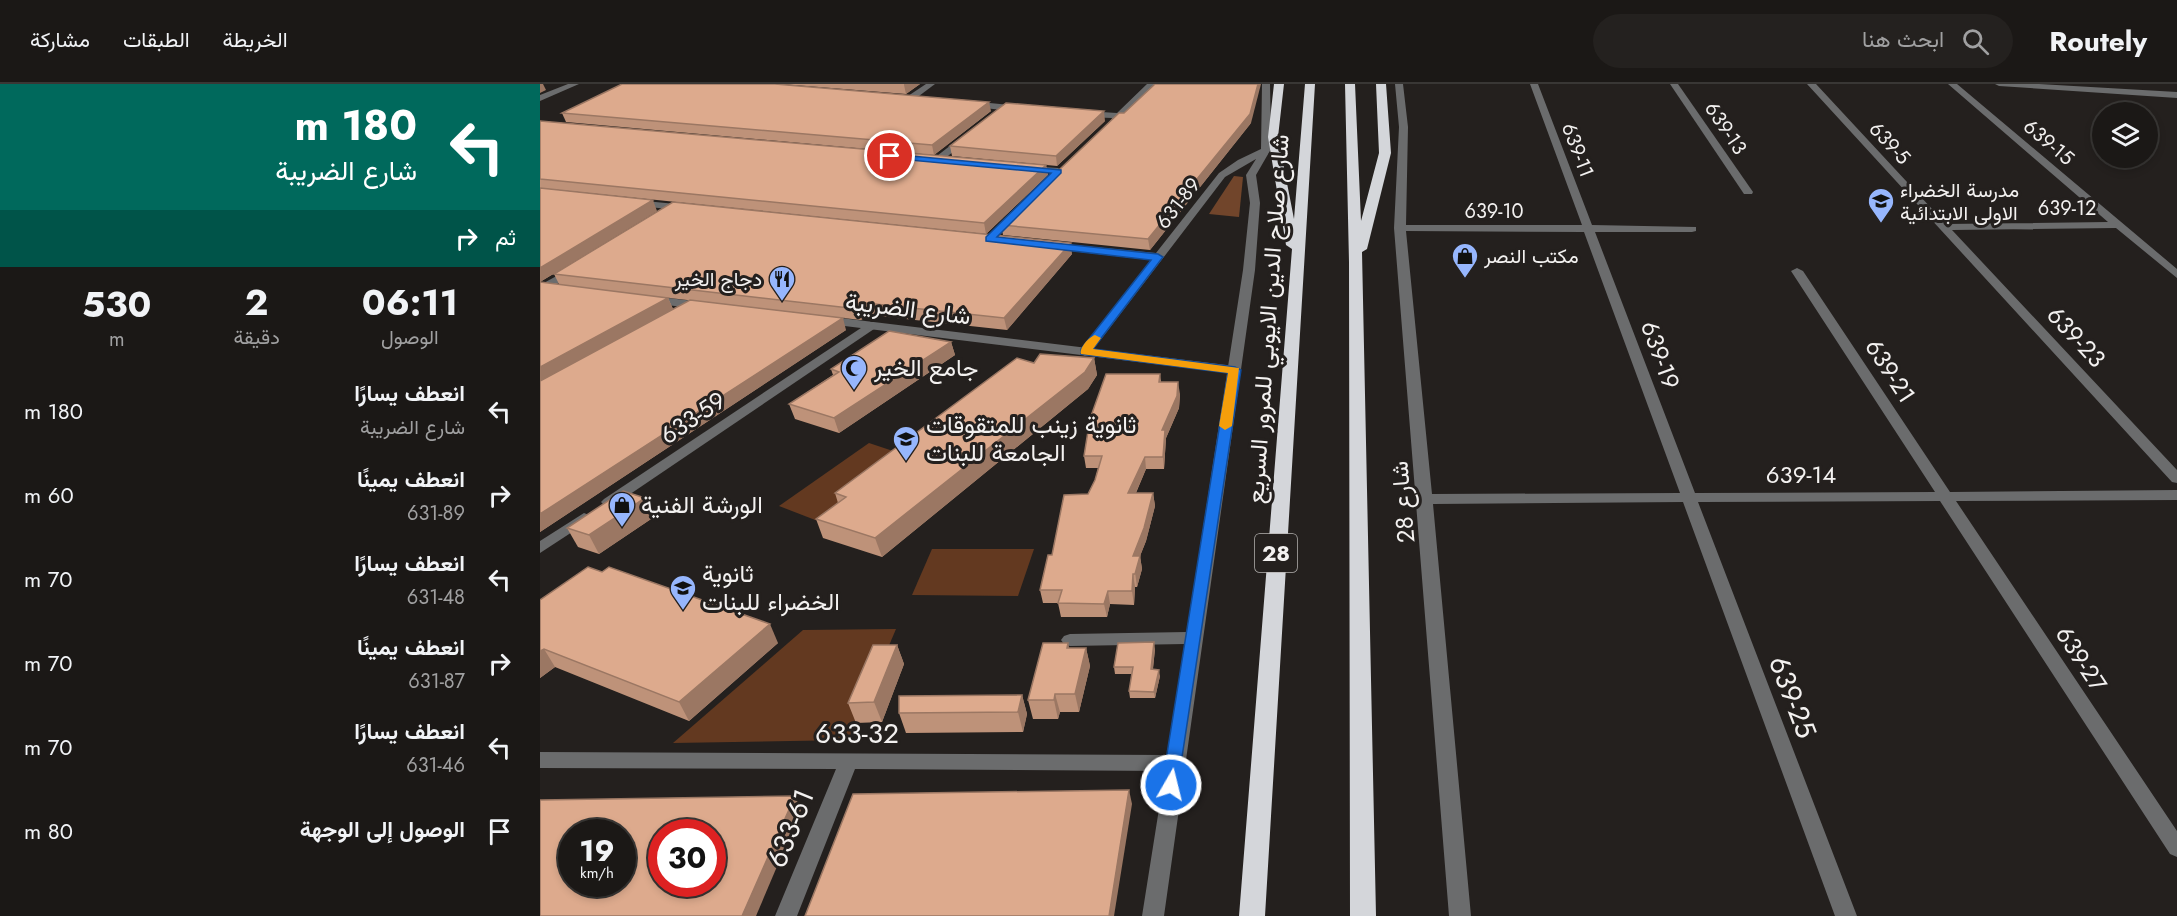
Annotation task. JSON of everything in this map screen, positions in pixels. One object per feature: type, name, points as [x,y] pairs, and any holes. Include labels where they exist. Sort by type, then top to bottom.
[{"type":"highway","points":[[1279,84],[1270,143],[1296,262]]},
{"type":"highway","name":"شارع صلاح الدين الايوبي للمرور السريع","points":[[1252,916],[1310,84]]},
{"type":"highway","points":[[1350,84],[1356,262],[1363,916]]},
{"type":"highway","points":[[1356,262],[1377,190],[1384,153],[1381,84]]},
{"type":"street","points":[[540,98],[575,84]]},
{"type":"street","points":[[908,100],[931,84]]},
{"type":"street","points":[[1101,132],[1152,84]]},
{"type":"street","points":[[1153,916],[1174,763],[1235,370],[1255,203],[1251,175],[1270,143],[1266,84]]},
{"type":"street","name":"شارع 28","points":[[1399,84],[1404,129],[1399,228],[1426,500],[1460,916]]},
{"type":"street","name":"639-11","points":[[1534,84],[1589,229]]},
{"type":"street","name":"639-13","points":[[1674,84],[1748,192]]},
{"type":"street","name":"639-5","points":[[1811,84],[1943,227]]},
{"type":"street","name":"639-15","points":[[1952,84],[2177,275]]},
{"type":"street","points":[[1999,84],[2177,95]]},
{"type":"street","points":[[897,99],[930,101]]},
{"type":"street","points":[[962,104],[1027,109]]},
{"type":"street","points":[[996,114],[1005,107]]},
{"type":"street","points":[[1073,113],[1119,117]]},
{"type":"street","points":[[936,160],[979,127]]},
{"type":"street","name":"631-89","points":[[1085,352],[1222,175],[1270,143]]},
{"type":"street","points":[[925,159],[947,162]]},
{"type":"street","points":[[1014,168],[1054,175],[1066,164]]},
{"type":"street","points":[[618,201],[697,209]]},
{"type":"street","points":[[654,219],[674,207]]},
{"type":"street","points":[[978,238],[995,240],[1020,209]]},
{"type":"street","name":"639-12","points":[[1943,227],[2119,225]]},
{"type":"street","name":"639-23","points":[[1943,227],[2177,479]]},
{"type":"street","name":"639-10","points":[[1399,228],[1692,229]]},
{"type":"street","name":"639-19","points":[[1589,229],[1689,498]]},
{"type":"street","points":[[1046,245],[1158,257]]},
{"type":"street","points":[[542,288],[584,263]]},
{"type":"street","name":"639-21","points":[[1797,271],[1945,496]]},
{"type":"street","points":[[542,288],[566,291]]},
{"type":"street","points":[[635,298],[716,308]]},
{"type":"street","points":[[672,316],[692,305]]},
{"type":"street","name":"شارع الضريبة","points":[[811,319],[1235,370]]},
{"type":"street","name":"633-59","points":[[540,548],[870,326]]},
{"type":"street","name":"639-14","points":[[1426,500],[2177,495]]},
{"type":"street","name":"639-27","points":[[1945,496],[2177,848]]},
{"type":"street","name":"639-25","points":[[1689,498],[1846,916]]},
{"type":"street","points":[[1070,640],[1193,638]]},
{"type":"street","name":"633-32","points":[[540,760],[1174,763]]},
{"type":"street","name":"633-61","points":[[786,916],[848,762]]},
{"type":"shaded area","points":[[1234,176],[1243,177],[1239,217],[1209,214]]},
{"type":"shaded area","points":[[869,443],[911,457],[823,523],[779,506]]},
{"type":"shaded area","points":[[932,549],[1034,549],[1018,596],[912,595]]},
{"type":"shaded area","points":[[896,629],[849,740],[673,743],[803,630]]},
{"type":"building","points":[[622,84],[775,84],[989,102],[932,145],[562,113]]},
{"type":"building","points":[[1155,84],[1258,84],[1250,114],[1148,239],[1001,225],[1119,113],[1124,113]]},
{"type":"building","points":[[1006,103],[1104,111],[1056,156],[950,146]]},
{"type":"building","points":[[540,121],[1046,165],[984,223],[540,179]]},
{"type":"building","points":[[540,188],[653,200],[540,268]]},
{"type":"building","points":[[673,202],[1071,243],[1004,318],[866,303],[858,309],[554,274]]},
{"type":"building","points":[[540,282],[668,298],[540,367]]},
{"type":"building","points":[[690,300],[843,318],[540,514],[540,381]]},
{"type":"building","points":[[889,331],[951,342],[834,418],[789,404],[839,372],[831,369]]},
{"type":"building","points":[[1040,354],[1094,358],[1085,372],[875,538],[816,519],[846,497],[835,493],[1017,358],[1034,363]]},
{"type":"building","points":[[1106,374],[1160,374],[1159,382],[1178,382],[1177,396],[1162,430],[1165,430],[1163,457],[1145,457],[1128,493],[1153,493],[1144,528],[1133,556],[1140,556],[1135,574],[1133,574],[1132,591],[1108,591],[1104,604],[1058,603],[1062,590],[1040,590],[1048,555],[1052,555],[1064,495],[1088,494],[1095,480],[1102,456],[1084,456],[1090,419]]},
{"type":"building","points":[[623,491],[645,498],[589,535],[567,528]]},
{"type":"building","points":[[588,567],[602,572],[609,567],[770,624],[679,702],[544,649],[540,651],[540,600]]},
{"type":"building","points":[[1154,642],[1151,669],[1159,670],[1154,692],[1129,691],[1133,667],[1114,667],[1118,643]]},
{"type":"building","points":[[1043,643],[1068,643],[1067,648],[1086,648],[1075,694],[1055,694],[1054,700],[1028,700]]},
{"type":"building","points":[[873,645],[897,645],[874,702],[848,703]]},
{"type":"building","points":[[1022,695],[1018,712],[899,713],[899,696]]},
{"type":"building","points":[[1129,790],[1109,916],[805,916],[853,794]]},
{"type":"building","points":[[795,796],[742,916],[540,916],[540,800]]},
{"type":"slow traffic","points":[[1095,338],[1085,352],[1235,370],[1225,426]]},
{"type":"place","name":"مدرسة الخضراء الاولى الابتدائية","points":[[1881,224]]},
{"type":"place","name":"مكتب النصر","points":[[1465,279]]},
{"type":"place","name":"دجاج الخير","points":[[782,302]]},
{"type":"place","name":"جامع الخير","points":[[854,391]]},
{"type":"place","name":"ثانوية زينب للمتقوقات الجامعة للبنات","points":[[906,462]]},
{"type":"place","name":"الورشة الفنية","points":[[622,528]]},
{"type":"place","name":"ثانوية الخضراء للبنات","points":[[683,611]]},
{"type":"route","points":[[890,156],[1058,171],[990,239],[1158,257],[1085,352],[1235,370],[1171,785]]}]
